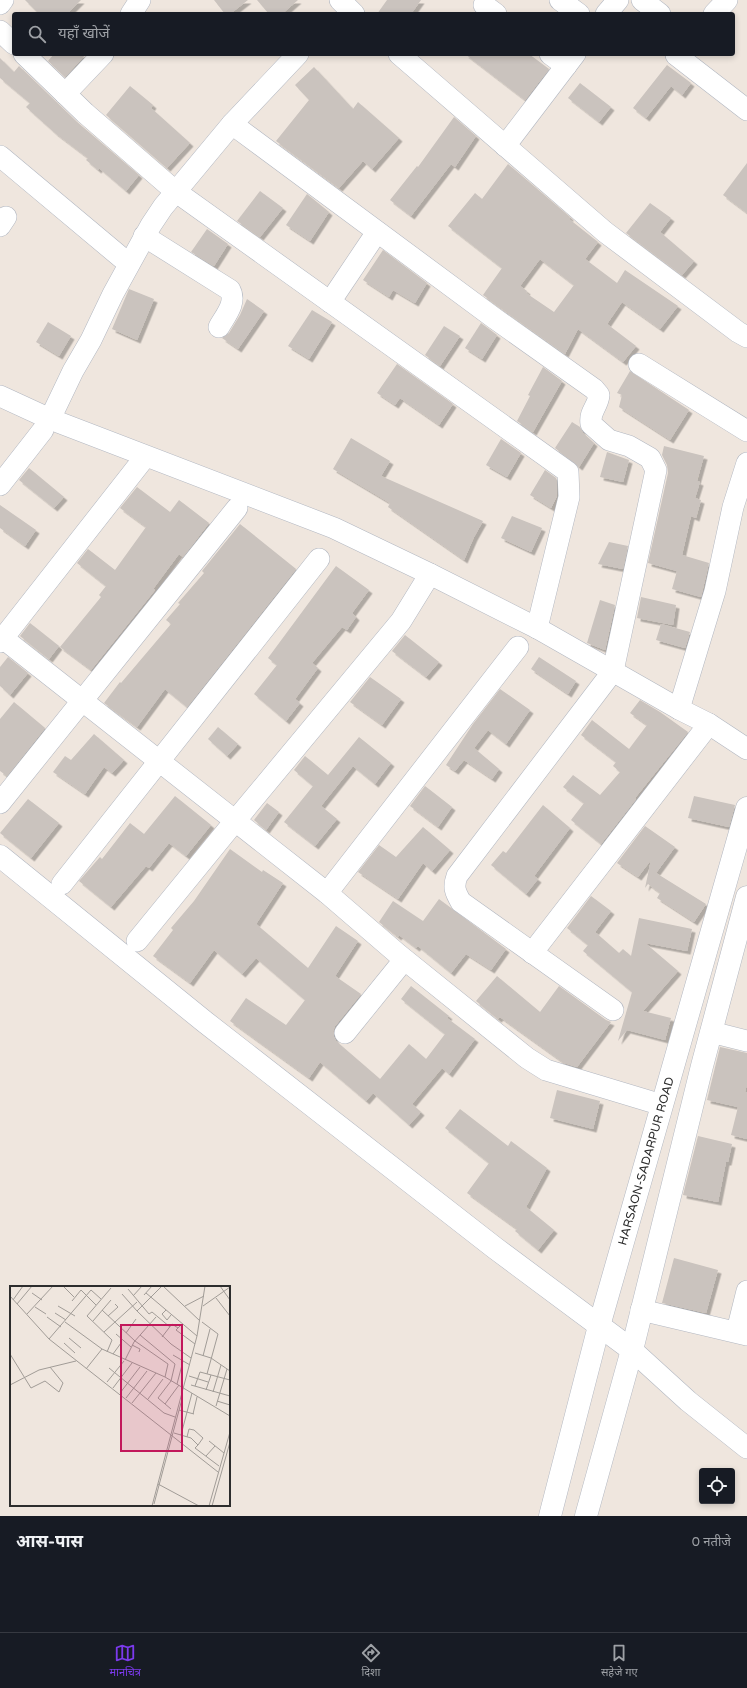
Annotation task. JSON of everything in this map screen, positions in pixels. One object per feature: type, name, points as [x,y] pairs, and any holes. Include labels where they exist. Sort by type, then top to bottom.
[{"type":"street","points":[[0,4],[4,0]]},
{"type":"street","points":[[132,12],[140,0]]},
{"type":"street","points":[[560,0],[576,12]]},
{"type":"street","points":[[608,12],[618,0]]},
{"type":"street","points":[[642,0],[657,12]]},
{"type":"street","points":[[716,12],[727,0]]},
{"type":"street","points":[[0,31],[12,42]]},
{"type":"street","points":[[26,56],[85,113],[175,191],[568,472],[569,497],[537,628]]},
{"type":"street","points":[[65,94],[101,56]]},
{"type":"street","points":[[0,485],[46,424],[144,236],[163,207],[232,124],[296,56]]},
{"type":"street","points":[[401,56],[605,232],[738,332],[747,336]]},
{"type":"street","points":[[677,56],[747,110]]},
{"type":"street","points":[[505,146],[564,58]]},
{"type":"street","points":[[232,124],[494,318],[594,389],[599,395],[599,401],[590,416],[591,424],[609,440],[629,446],[650,458],[656,470],[613,671],[457,876],[454,886],[455,893],[461,902],[613,1010]]},
{"type":"street","points":[[0,156],[129,264]]},
{"type":"street","points":[[330,302],[377,232]]},
{"type":"street","points":[[144,236],[230,290],[233,295],[232,303],[219,327]]},
{"type":"street","points":[[639,364],[747,431]]},
{"type":"street","points":[[0,396],[46,424],[145,457],[334,528],[537,628],[679,709],[709,724],[747,749]]},
{"type":"street","points":[[145,457],[1,639],[327,893],[404,960],[499,1036],[546,1070],[662,1105]]},
{"type":"street","points":[[679,709],[716,591],[733,507],[747,463]]},
{"type":"street","points":[[0,803],[237,508]]},
{"type":"street","points":[[62,884],[319,558]]},
{"type":"street","points":[[137,941],[401,621],[430,574]]},
{"type":"street","points":[[327,893],[518,647]]},
{"type":"street","points":[[532,952],[709,724]]},
{"type":"street","name":"HARSAON-SADARPUR ROAD","points":[[550,1516],[599,1326],[747,808]]},
{"type":"street","points":[[0,856],[212,1026],[495,1248],[632,1350],[688,1401],[747,1448]]},
{"type":"street","points":[[586,1516],[632,1350],[711,1032],[747,897]]},
{"type":"street","points":[[345,1033],[404,960]]},
{"type":"street","points":[[711,1032],[747,1041]]},
{"type":"street","points":[[641,1310],[742,1333],[747,1291]]},
{"type":"building","points":[[25,0],[81,0],[69,12],[37,12]]},
{"type":"building","points":[[214,0],[248,0],[233,12],[223,12]]},
{"type":"building","points":[[257,0],[298,0],[284,12],[267,12]]},
{"type":"building","points":[[387,0],[421,0],[412,12],[378,12]]},
{"type":"building","points":[[52,56],[84,56],[65,77],[48,61]]},
{"type":"building","points":[[468,56],[532,56],[549,69],[525,100]]},
{"type":"building","points":[[0,58],[14,72],[19,66],[77,122],[139,175],[126,191],[99,168],[98,170],[86,160],[88,158],[55,133],[26,107],[30,103],[0,78]]},
{"type":"building","points":[[667,65],[691,83],[682,95],[671,86],[646,118],[633,108]]},
{"type":"building","points":[[314,67],[353,109],[358,102],[399,138],[372,169],[363,161],[339,188],[276,141],[309,100],[295,85]]},
{"type":"building","points":[[580,83],[611,107],[599,122],[568,98]]},
{"type":"building","points":[[130,86],[153,105],[151,108],[190,143],[167,168],[106,115]]},
{"type":"building","points":[[454,117],[476,136],[455,167],[451,164],[411,216],[390,200],[417,166],[418,167]]},
{"type":"building","points":[[747,163],[747,213],[723,195]]},
{"type":"building","points":[[508,164],[570,217],[569,219],[598,242],[585,259],[617,283],[625,270],[678,306],[660,329],[622,302],[607,324],[636,346],[623,362],[578,329],[565,354],[483,295],[502,268],[448,226],[475,193],[482,199]],"holes":[[[540,259],[574,285],[554,312],[526,293],[527,291],[520,286]]]},
{"type":"building","points":[[260,191],[283,208],[260,237],[237,221]]},
{"type":"building","points":[[307,194],[329,212],[310,241],[286,225]]},
{"type":"building","points":[[650,203],[671,218],[660,232],[694,261],[682,275],[626,233]]},
{"type":"building","points":[[207,229],[228,244],[214,266],[191,252]]},
{"type":"building","points":[[383,250],[427,283],[415,303],[393,290],[389,297],[363,280]]},
{"type":"building","points":[[129,289],[154,299],[137,340],[112,329]]},
{"type":"building","points":[[247,299],[264,311],[238,349],[222,338],[229,333],[240,315]]},
{"type":"building","points":[[312,310],[332,322],[309,359],[288,346]]},
{"type":"building","points":[[48,322],[71,336],[59,356],[36,342]]},
{"type":"building","points":[[481,323],[497,335],[482,359],[465,348]]},
{"type":"building","points":[[444,326],[460,336],[440,366],[425,355]]},
{"type":"building","points":[[397,364],[453,404],[439,425],[400,398],[395,405],[377,393]]},
{"type":"building","points":[[543,367],[562,381],[533,432],[517,421],[530,396],[528,395]]},
{"type":"building","points":[[630,371],[689,410],[670,440],[619,407],[622,395],[617,393]]},
{"type":"building","points":[[572,422],[580,427],[583,433],[594,443],[579,467],[555,448]]},
{"type":"building","points":[[351,438],[390,461],[381,476],[483,521],[464,560],[388,507],[390,503],[333,469]]},
{"type":"building","points":[[501,439],[521,453],[507,477],[486,465]]},
{"type":"building","points":[[664,446],[704,456],[697,481],[700,482],[695,498],[701,500],[696,518],[691,516],[682,555],[709,563],[701,597],[672,589],[677,571],[648,563],[668,473],[667,465],[662,455]]},
{"type":"building","points":[[607,452],[629,460],[623,482],[600,477]]},
{"type":"building","points":[[29,468],[64,497],[54,508],[19,480]]},
{"type":"building","points":[[545,470],[556,478],[557,496],[551,508],[530,495]]},
{"type":"building","points":[[137,487],[170,512],[179,500],[209,523],[183,557],[179,554],[153,589],[155,590],[91,670],[60,647],[101,597],[99,595],[106,586],[77,563],[88,549],[115,570],[146,527],[120,508]]},
{"type":"building","points":[[0,505],[36,530],[25,546],[0,528]]},
{"type":"building","points":[[512,516],[542,528],[531,552],[501,538]]},
{"type":"building","points":[[240,524],[296,569],[187,707],[165,689],[137,727],[104,703],[120,682],[121,683],[171,624],[166,620],[180,604],[178,603],[204,573],[202,571]]},
{"type":"building","points":[[609,542],[628,546],[623,569],[598,564]]},
{"type":"building","points":[[336,566],[369,590],[352,613],[356,617],[347,630],[342,627],[312,663],[318,668],[295,699],[300,703],[286,721],[254,694],[277,665],[268,658]]},
{"type":"building","points":[[641,597],[676,605],[673,625],[637,618]]},
{"type":"building","points":[[600,600],[615,605],[605,650],[587,643]]},
{"type":"building","points":[[30,623],[59,646],[49,659],[20,636]]},
{"type":"building","points":[[661,624],[690,632],[685,648],[656,640]]},
{"type":"building","points":[[405,635],[439,662],[426,677],[392,651]]},
{"type":"building","points":[[8,657],[28,673],[10,695],[0,686],[0,667]]},
{"type":"building","points":[[539,657],[576,681],[568,694],[531,669]]},
{"type":"building","points":[[370,677],[401,699],[382,725],[350,702]]},
{"type":"building","points":[[500,689],[530,710],[506,744],[488,730],[474,748],[499,769],[492,779],[464,760],[455,771],[446,765],[473,724]]},
{"type":"building","points":[[640,700],[688,732],[635,798],[636,799],[601,844],[571,820],[584,803],[563,787],[573,775],[600,795],[620,772],[613,766],[616,762],[581,735],[592,720],[629,749],[647,725],[630,713]]},
{"type":"building","points":[[14,702],[45,728],[7,776],[0,771],[0,719]]},
{"type":"building","points":[[218,727],[238,744],[227,756],[208,739]]},
{"type":"building","points":[[94,734],[124,760],[112,773],[104,767],[85,794],[53,772],[65,756],[71,760]]},
{"type":"building","points":[[359,737],[391,763],[375,784],[353,766],[321,806],[337,819],[315,846],[284,822],[313,786],[294,770],[305,756],[328,775]]},
{"type":"building","points":[[425,786],[452,807],[438,827],[410,806]]},
{"type":"building","points":[[175,796],[211,825],[186,856],[169,843],[149,868],[146,866],[111,907],[79,881],[100,857],[102,859],[130,823],[144,834]]},
{"type":"building","points":[[694,796],[735,805],[729,827],[688,818]]},
{"type":"building","points":[[28,799],[59,823],[31,858],[0,833]]},
{"type":"building","points":[[267,803],[279,812],[266,830],[254,820]]},
{"type":"building","points":[[543,805],[570,828],[534,876],[538,879],[526,894],[491,865],[503,851],[506,853]]},
{"type":"building","points":[[645,826],[675,847],[656,873],[706,904],[694,922],[657,898],[660,893],[648,884],[645,888],[651,860],[638,877],[617,863]]},
{"type":"building","points":[[423,827],[450,850],[432,871],[423,863],[398,899],[358,872],[379,845],[396,857]]},
{"type":"building","points":[[230,849],[262,872],[263,870],[283,883],[256,924],[308,968],[336,926],[358,941],[335,976],[361,994],[335,1026],[333,1031],[336,1041],[380,1079],[409,1044],[426,1059],[445,1034],[401,999],[411,986],[449,1016],[447,1018],[475,1039],[449,1074],[442,1068],[412,1104],[421,1112],[409,1125],[373,1093],[366,1101],[320,1062],[309,1078],[230,1021],[246,998],[286,1025],[305,1000],[256,958],[242,974],[214,950],[190,983],[153,956],[173,930],[171,928],[194,901]]},
{"type":"building","points":[[591,896],[611,911],[595,932],[619,953],[623,949],[631,956],[639,918],[692,929],[687,951],[645,943],[678,971],[643,1011],[671,1018],[665,1040],[627,1030],[618,1041],[632,992],[583,951],[588,945],[567,928]]},
{"type":"building","points":[[439,899],[506,949],[491,970],[466,954],[451,973],[418,946],[416,948],[399,935],[398,937],[379,922],[393,901],[423,921]]},
{"type":"building","points":[[497,976],[540,1012],[559,986],[606,1020],[611,1022],[577,1067],[564,1063],[500,1017],[498,1019],[476,1001]]},
{"type":"building","points":[[720,1047],[747,1053],[747,1084],[745,1092],[747,1092],[747,1139],[731,1135],[738,1107],[707,1100]]},
{"type":"building","points":[[557,1090],[600,1101],[593,1129],[550,1118]]},
{"type":"building","points":[[460,1109],[508,1146],[511,1141],[547,1168],[526,1207],[554,1230],[538,1250],[515,1231],[517,1229],[467,1193],[489,1163],[445,1128]]},
{"type":"building","points":[[698,1136],[732,1144],[728,1162],[726,1162],[718,1202],[683,1195]]},
{"type":"building","points":[[674,1258],[718,1270],[706,1313],[662,1303]]}]
